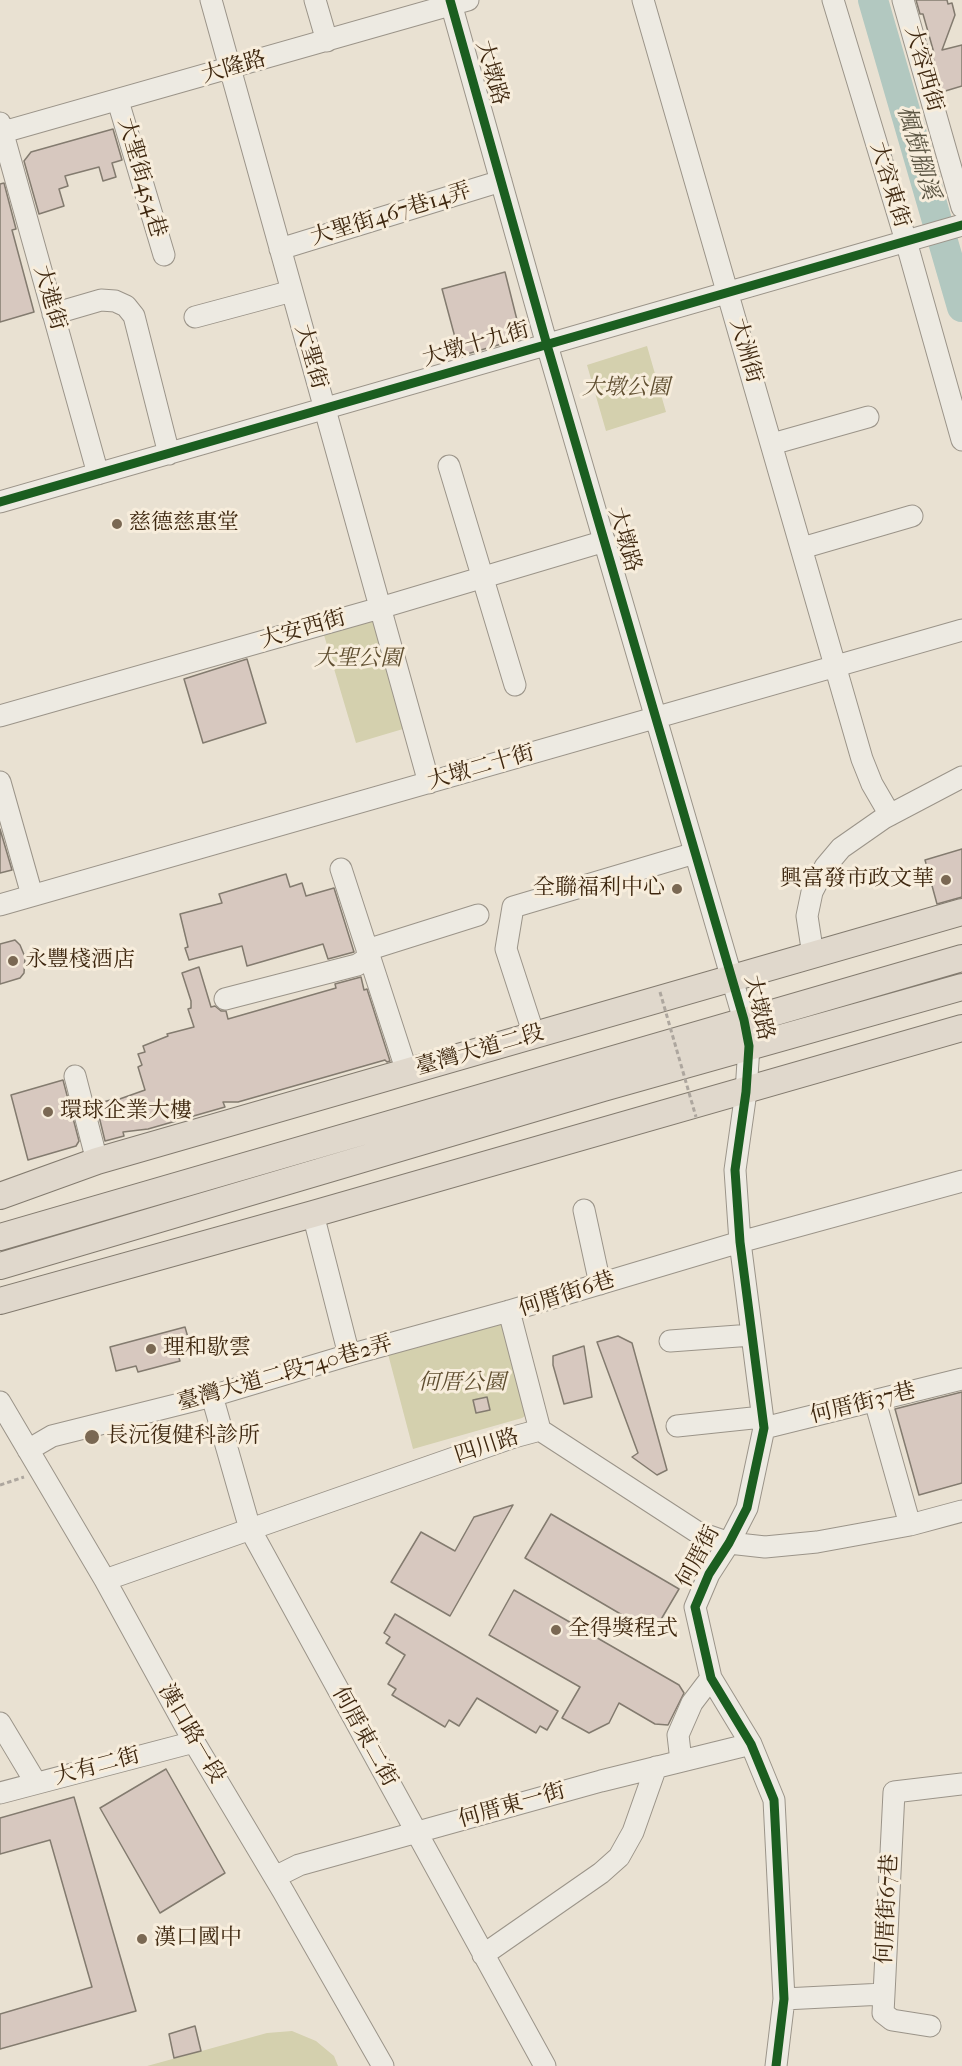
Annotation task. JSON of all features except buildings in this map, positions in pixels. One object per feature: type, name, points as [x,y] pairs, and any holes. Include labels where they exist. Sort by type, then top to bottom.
[{"type":"main road","name":"臺灣大道二段","points":[[0,1196],[97,1161],[962,912]]},
{"type":"main road","name":"臺灣大道二段","points":[[0,1237],[962,958]]},
{"type":"main road","points":[[0,1266],[749,1046],[962,987]]},
{"type":"main road","points":[[0,1301],[313,1214],[725,1095],[746,1092],[962,1028]]},
{"type":"street","name":"大聖街","points":[[211,0],[429,783]]},
{"type":"street","points":[[315,0],[327,41]]},
{"type":"street","name":"大洲街","points":[[643,0],[862,759],[872,784],[890,815]]},
{"type":"street","name":"大容東街","points":[[833,0],[906,242],[962,440]]},
{"type":"street","name":"大容西街","points":[[903,0],[962,207]]},
{"type":"street","name":"大隆路","points":[[1,130],[118,101],[457,2]]},
{"type":"street","name":"大墩路","points":[[457,2],[501,181],[547,345],[744,1020],[749,1046],[746,1092]]},
{"type":"street","name":"大聖街454巷","points":[[118,101],[164,255]]},
{"type":"street","name":"大進街","points":[[1,130],[98,474]]},
{"type":"street","name":"大聖街467巷14弄","points":[[280,249],[501,181]]},
{"type":"street","name":"大墩十九街","points":[[0,502],[962,225]]},
{"type":"street","points":[[195,317],[292,291]]},
{"type":"street","points":[[53,314],[101,300],[115,301],[126,306],[134,316],[169,454]]},
{"type":"street","points":[[772,444],[868,417]]},
{"type":"street","points":[[449,466],[515,685]]},
{"type":"street","points":[[802,548],[912,516]]},
{"type":"street","name":"大安西街","points":[[0,716],[380,608],[604,541]]},
{"type":"street","name":"大墩二十街","points":[[0,905],[962,630]]},
{"type":"street","points":[[813,955],[807,915],[812,892],[825,867],[841,848],[862,832],[962,777]]},
{"type":"street","points":[[0,782],[32,895]]},
{"type":"street","points":[[534,1035],[506,949],[513,907],[695,853]]},
{"type":"street","points":[[341,869],[407,1072]]},
{"type":"street","points":[[225,999],[357,965],[368,953],[478,915]]},
{"type":"street","points":[[75,1076],[97,1161]]},
{"type":"street","name":"何厝街","points":[[746,1092],[735,1170],[740,1242],[763,1423],[747,1508],[729,1543],[709,1574],[695,1607],[711,1678],[751,1744],[774,1800],[784,1999],[776,2066]]},
{"type":"street","name":"何厝街6巷","points":[[540,1430],[509,1311],[740,1242],[962,1181]]},
{"type":"street","points":[[584,1210],[600,1284]]},
{"type":"street","points":[[313,1214],[350,1355]]},
{"type":"street","name":"臺灣大道二段740巷2弄","points":[[28,1450],[52,1436],[212,1396],[509,1311]]},
{"type":"street","points":[[670,1341],[752,1335]]},
{"type":"street","name":"何厝街37巷","points":[[677,1426],[763,1423],[875,1401],[962,1379]]},
{"type":"street","name":"何厝東二街","points":[[212,1396],[250,1529],[545,2066]]},
{"type":"street","points":[[875,1401],[910,1525]]},
{"type":"street","name":"漢口路一段","points":[[0,1402],[105,1580],[194,1742],[275,1877],[383,2066]]},
{"type":"street","name":"四川路","points":[[105,1580],[514,1437],[540,1430],[697,1532],[729,1543],[765,1547],[817,1542],[961,1515]]},
{"type":"street","points":[[681,1761],[678,1735],[692,1702],[711,1678]]},
{"type":"street","points":[[0,1723],[36,1784]]},
{"type":"street","name":"大有二街","points":[[0,1793],[194,1742]]},
{"type":"street","name":"何厝東一街","points":[[275,1877],[299,1865],[656,1767],[751,1744]]},
{"type":"street","points":[[483,1955],[601,1873],[619,1857],[633,1832],[656,1767]]},
{"type":"street","name":"何厝街67巷","points":[[784,1999],[884,1994],[894,1792],[962,1784]]},
{"type":"street","points":[[884,1994],[883,2013],[892,2020],[930,2026]]},
{"type":"path","points":[[660,992],[696,1118]]},
{"type":"path","points":[[0,1485],[41,1472]]},
{"type":"green space","name":"大墩公園","points":[[647,346],[666,412],[606,431],[587,365]]},
{"type":"green space","name":"大聖公園","points":[[373,620],[403,729],[356,743],[324,635]]},
{"type":"green space","name":"何厝公園","points":[[506,1321],[528,1414],[522,1418],[413,1449],[388,1354]]},
{"type":"green space","points":[[292,2031],[316,2041],[334,2056],[338,2066],[147,2066],[267,2033]]},
{"type":"waterway","name":"楓樹腳溪","points":[[873,0],[962,307]]},
{"type":"cycle path","points":[[450,0],[547,345],[744,1020],[749,1046],[746,1092],[735,1170],[740,1242],[764,1428],[747,1508],[729,1543],[709,1574],[695,1607],[711,1678],[751,1744],[774,1800],[784,1999],[776,2066]]},
{"type":"cycle path","points":[[0,502],[962,225]]},
{"type":"place","name":"慈德慈惠堂","points":[[117,524]]},
{"type":"place","name":"興富發市政文華","points":[[946,880]]},
{"type":"place","name":"全聯福利中心","points":[[677,889]]},
{"type":"place","name":"永豐棧酒店","points":[[13,961]]},
{"type":"place","name":"環球企業大樓","points":[[48,1112]]},
{"type":"place","name":"理和歇雲","points":[[151,1349]]},
{"type":"place","name":"長沅復健科診所","points":[[92,1437]]},
{"type":"place","name":"全得獎程式","points":[[556,1630]]},
{"type":"place","name":"漢口國中","points":[[142,1939]]}]
